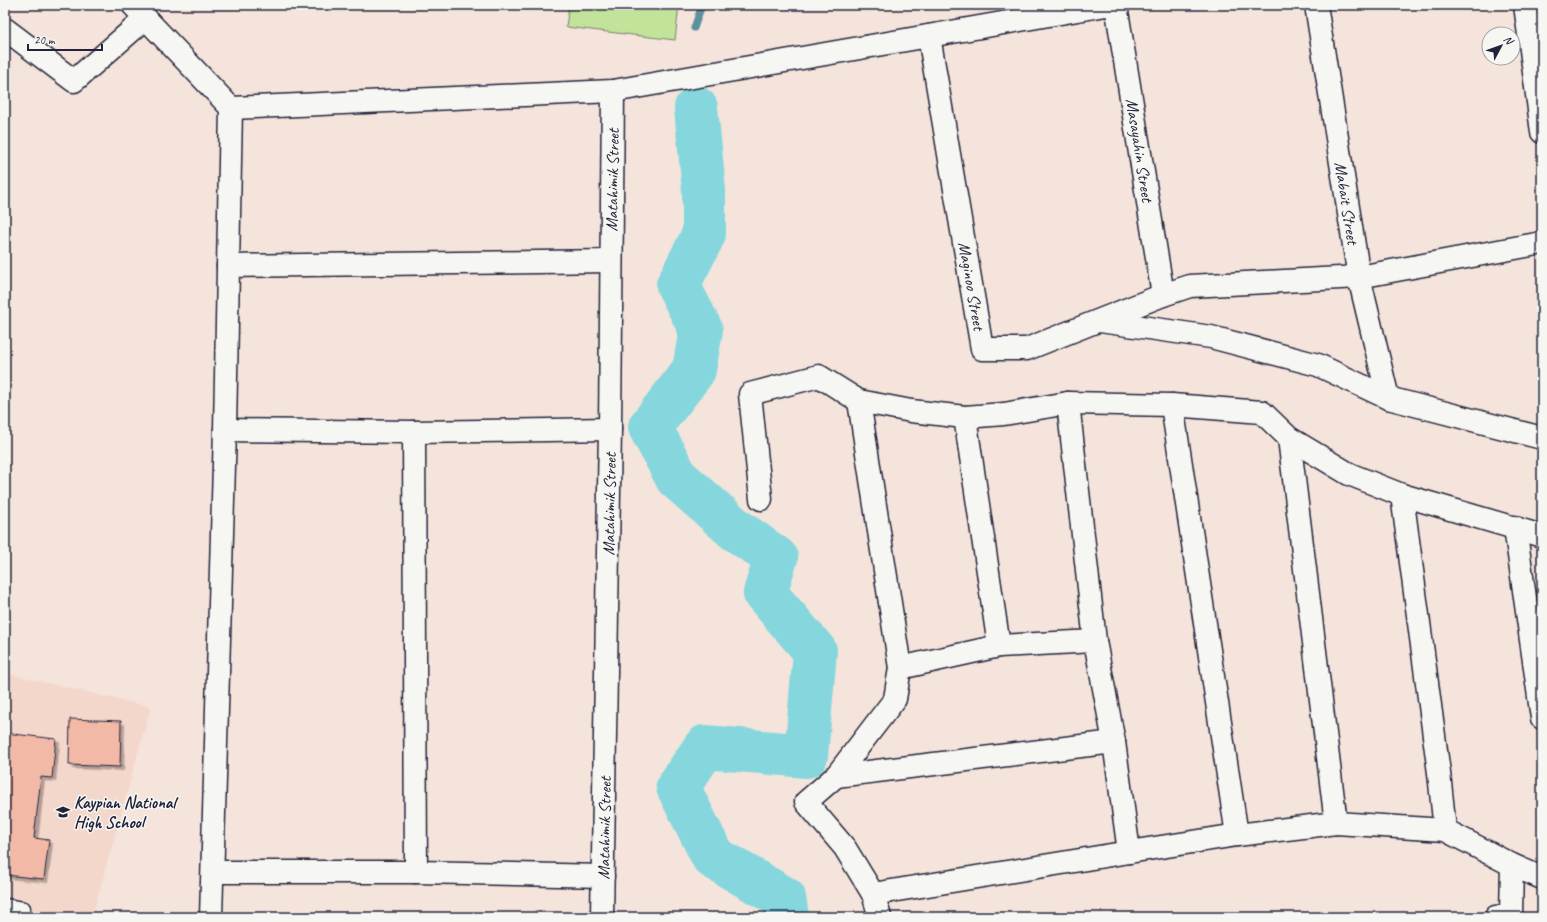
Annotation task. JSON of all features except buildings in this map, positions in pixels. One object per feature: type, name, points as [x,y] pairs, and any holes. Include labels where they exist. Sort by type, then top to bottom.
[{"type":"street","points":[[231,108],[613,91],[1106,5]]},
{"type":"street","name":"Masayahin Street","points":[[1116,5],[1163,295]]},
{"type":"street","name":"Mabait Street","points":[[1316,5],[1359,277],[1388,398]]},
{"type":"street","points":[[1525,5],[1542,132]]},
{"type":"street","points":[[5,29],[74,81],[140,12],[231,108],[225,430],[211,917]]},
{"type":"street","name":"Maginoo Street","points":[[929,36],[982,349],[1027,349],[1163,295],[1190,286],[1359,277],[1542,243]]},
{"type":"street","name":"Matahimik Street","points":[[602,917],[610,429],[613,91]]},
{"type":"street","points":[[228,266],[611,261]]},
{"type":"street","points":[[1099,321],[1211,337],[1318,365],[1388,398],[1542,438]]},
{"type":"street","points":[[761,499],[750,394],[819,376],[859,401],[911,411],[965,417],[1004,414],[1068,403],[1172,405],[1262,412],[1289,438],[1349,474],[1402,495],[1516,527],[1542,536]]},
{"type":"street","points":[[859,401],[900,668],[895,699],[836,776],[806,802],[845,848],[873,894],[880,917]]},
{"type":"street","points":[[1068,403],[1095,641],[1114,742],[1129,852]]},
{"type":"street","points":[[1172,405],[1237,835]]},
{"type":"street","points":[[965,417],[999,646]]},
{"type":"street","points":[[225,430],[414,432],[610,429]]},
{"type":"street","points":[[414,432],[416,872]]},
{"type":"street","points":[[1289,438],[1336,823]]},
{"type":"street","points":[[1402,495],[1439,773],[1445,830]]},
{"type":"street","points":[[1516,527],[1542,718]]},
{"type":"street","points":[[900,668],[999,646],[1095,641]]},
{"type":"street","points":[[836,776],[1114,742]]},
{"type":"street","points":[[873,894],[1237,835],[1336,823],[1445,830],[1512,865],[1542,878]]},
{"type":"street","points":[[1506,916],[1512,865]]},
{"type":"street","points":[[213,872],[416,872],[603,876]]},
{"type":"lane","points":[[5,905],[24,908]]},
{"type":"shaded area","name":"Kaypian National High School","points":[[5,673],[151,707],[92,917],[5,917]]},
{"type":"green space","points":[[569,5],[679,5],[675,40],[566,27]]},
{"type":"waterway","points":[[694,28],[702,5]]},
{"type":"waterway","points":[[696,108],[704,191],[704,234],[678,285],[701,330],[694,370],[650,427],[677,478],[735,529],[776,558],[765,593],[815,651],[806,756],[705,747],[678,787],[713,857],[784,898],[787,917]]},
{"type":"place","name":"Kaypian National High School","points":[[63,812]]}]
